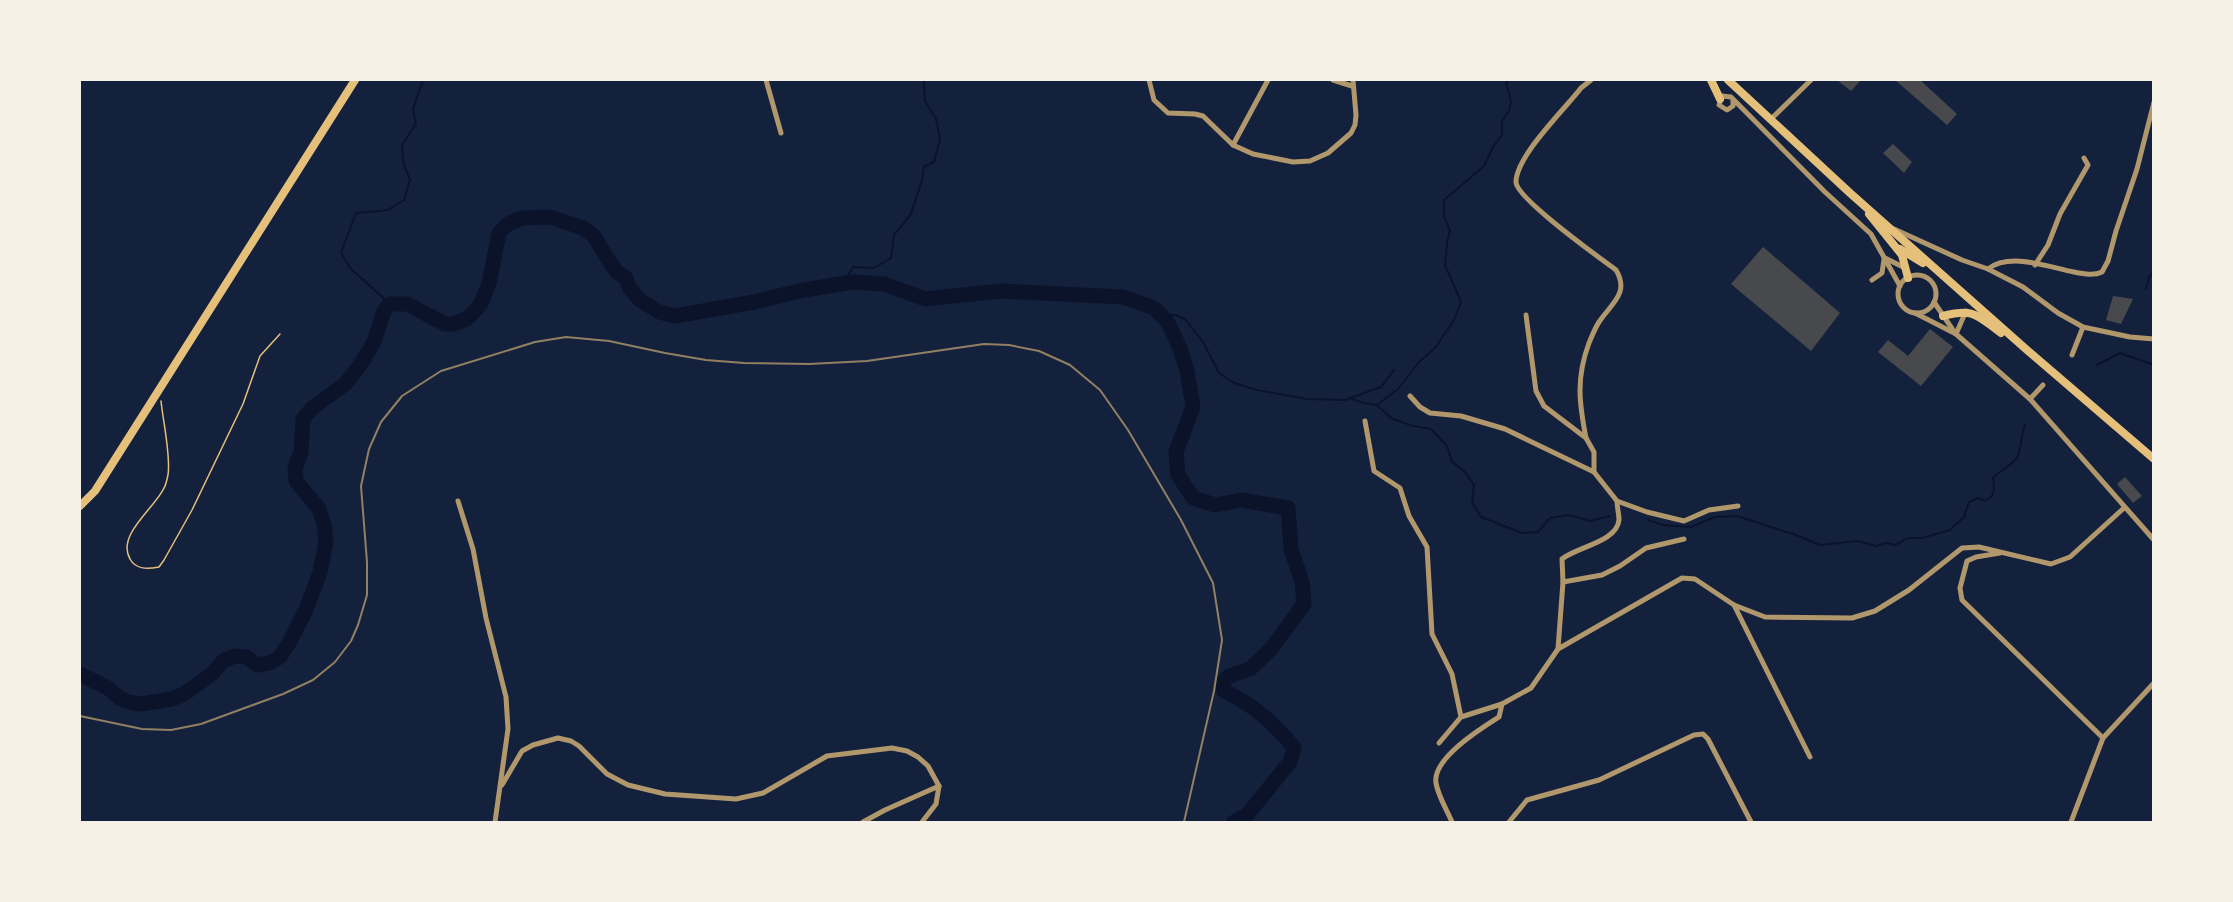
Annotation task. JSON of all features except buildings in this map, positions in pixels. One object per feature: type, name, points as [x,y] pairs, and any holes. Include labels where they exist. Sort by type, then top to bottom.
[{"type":"main road","points":[[80,506],[95,491],[160,391],[356,80]]},
{"type":"main road","points":[[1711,80],[1720,99]]},
{"type":"main road","points":[[1728,80],[1850,193],[2026,350],[2154,459]]},
{"type":"main road","points":[[1850,193],[1902,255],[1908,278]]},
{"type":"main road","points":[[1896,247],[1937,270]]},
{"type":"main road","points":[[1943,316],[1966,311],[1977,316],[2026,350]]},
{"type":"street","points":[[766,80],[781,133]]},
{"type":"street","points":[[1149,80],[1154,100],[1168,114],[1203,116],[1233,145],[1253,154],[1293,162],[1319,159],[1346,139],[1355,125],[1353,80]]},
{"type":"street","points":[[1233,145],[1268,80]]},
{"type":"street","points":[[1333,80],[1352,87]]},
{"type":"street","points":[[1591,80],[1581,88],[1530,150],[1516,179],[1518,190],[1560,229],[1584,244],[1616,270],[1621,279],[1621,289],[1617,298],[1599,322],[1582,364],[1579,391],[1586,438],[1594,452],[1594,472]]},
{"type":"street","points":[[1771,119],[1811,80]]},
{"type":"street","points":[[1745,112],[1721,108],[1720,99],[1725,95],[1733,100],[1871,234],[1900,286],[1899,301],[1904,308],[1956,334]]},
{"type":"street","points":[[1730,108],[1733,100]]},
{"type":"street","points":[[1988,269],[1997,262],[2015,260],[2087,274],[2097,274],[2103,270],[2137,169],[2154,102]]},
{"type":"street","points":[[2035,265],[2048,245],[2060,214],[2085,173],[2088,165],[2084,158]]},
{"type":"street","points":[[1889,227],[1918,238],[1962,260],[1988,269],[2023,288],[2058,313],[2083,327],[2130,337],[2154,339]]},
{"type":"street","points":[[1885,258],[1905,268]]},
{"type":"street","points":[[1872,280],[1882,273],[1885,258]]},
{"type":"street","points":[[1900,286],[1908,278],[1920,276],[1931,282],[1936,293],[1934,302],[1927,310],[1915,313]]},
{"type":"street","points":[[1934,302],[1956,334],[2030,399],[2154,540]]},
{"type":"street","points":[[1956,334],[1966,311]]},
{"type":"street","points":[[1526,315],[1533,381],[1538,396],[1544,405],[1586,438]]},
{"type":"street","points":[[2072,355],[2083,327]]},
{"type":"street","points":[[2030,399],[2043,385]]},
{"type":"street","points":[[1410,396],[1420,408],[1430,413],[1461,416],[1505,429],[1594,472],[1617,501],[1619,522],[1615,530],[1600,542],[1570,552],[1562,559],[1563,582],[1558,649]]},
{"type":"street","points":[[1365,421],[1374,471],[1400,488],[1409,516],[1427,547],[1432,634],[1452,674],[1461,717]]},
{"type":"street","points":[[458,501],[472,549],[488,628],[506,698],[508,729],[502,785],[495,822]]},
{"type":"street","points":[[1617,501],[1684,521],[1709,510],[1738,506]]},
{"type":"street","points":[[1439,742],[1461,717],[1502,704],[1531,688],[1558,649],[1682,578],[1695,579],[1734,605],[1765,617],[1852,618],[1875,611],[1910,590],[1962,548],[1979,547],[2051,564],[2070,557],[2124,508]]},
{"type":"street","points":[[1563,582],[1602,575],[1620,567],[1646,548],[1684,539]]},
{"type":"street","points":[[2004,552],[1967,561],[1960,588],[1962,600],[2103,738]]},
{"type":"street","points":[[1734,605],[1810,757]]},
{"type":"street","points":[[2071,822],[2103,738],[2154,683]]},
{"type":"street","points":[[1452,822],[1437,789],[1435,780],[1437,771],[1441,763],[1468,738],[1499,717],[1502,704]]},
{"type":"street","points":[[1509,822],[1527,800],[1599,780],[1694,735],[1703,734],[1708,739],[1751,822]]},
{"type":"street","points":[[502,785],[522,751],[533,745],[558,738],[571,741],[579,746],[614,779],[628,785],[664,794],[736,799],[748,798],[778,785],[815,761],[827,756],[883,748],[900,749],[918,757],[928,766],[939,786],[936,804],[922,822]]},
{"type":"street","points":[[863,822],[939,786]]},
{"type":"path","points":[[160,391],[168,472],[165,488],[138,521],[127,548],[134,565],[147,569],[159,567],[164,560],[192,510],[243,404],[260,356],[280,334]]},
{"type":"waterway","points":[[390,304],[350,268],[341,253],[356,213],[388,210],[404,200],[410,180],[403,162],[402,145],[416,124],[413,109],[423,80]]},
{"type":"waterway","points":[[844,282],[853,267],[874,268],[891,258],[894,235],[911,214],[924,167],[934,162],[940,139],[936,119],[925,101],[924,80]]},
{"type":"waterway","points":[[1377,405],[1398,389],[1419,362],[1435,348],[1454,320],[1461,302],[1445,265],[1450,231],[1444,216],[1444,200],[1484,166],[1494,145],[1502,135],[1502,121],[1509,111],[1511,101],[1506,83],[1509,80]]},
{"type":"waterway","points":[[80,674],[108,688],[128,702],[141,704],[172,699],[184,694],[212,674],[223,661],[235,656],[247,657],[257,665],[269,663],[280,657],[306,610],[320,572],[326,542],[319,509],[296,481],[295,468],[301,452],[303,419],[312,408],[345,384],[358,368],[374,342],[384,311],[390,304],[407,304],[445,324],[454,324],[468,318],[480,305],[489,284],[499,233],[508,224],[522,218],[550,217],[583,228],[593,235],[611,264],[626,278],[630,289],[640,300],[659,312],[675,316],[852,282],[884,284],[925,299],[1001,291],[1123,297],[1154,308],[1167,321],[1180,348],[1187,371],[1193,407],[1176,452],[1178,475],[1193,498],[1215,505],[1241,500],[1288,508],[1291,549],[1302,582],[1304,604],[1271,649],[1250,669],[1229,676],[1223,682],[1224,691],[1263,715],[1294,748],[1290,762],[1247,815],[1234,822]]},
{"type":"waterway","points":[[2146,289],[2149,277],[2154,271]]},
{"type":"waterway","points":[[1161,315],[1175,315],[1185,319],[1203,342],[1219,373],[1234,383],[1257,390],[1307,399],[1345,400],[1381,387],[1394,370]]},
{"type":"waterway","points":[[2097,365],[2120,353],[2154,365]]},
{"type":"waterway","points":[[1350,398],[1377,405],[1391,418],[1413,426],[1431,429],[1447,446],[1452,462],[1465,472],[1474,485],[1472,502],[1481,517],[1522,533],[1538,532],[1550,518],[1569,515],[1590,521],[1610,516]]},
{"type":"waterway","points":[[1648,520],[1663,525],[1691,527],[1715,517],[1737,516],[1820,545],[1858,541],[1876,546],[1886,543],[1895,545],[1908,538],[1922,538],[1950,530],[1964,517],[1969,502],[1978,498],[1985,501],[1992,496],[1993,478],[2014,462],[2018,456],[2025,425]]},
{"type":"railway","points":[[80,716],[142,729],[171,730],[201,724],[283,694],[313,680],[335,662],[351,641],[367,595],[367,562],[361,486],[369,449],[381,422],[402,396],[441,371],[535,342],[566,337],[609,341],[706,360],[744,363],[809,364],[867,361],[984,344],[1009,345],[1039,351],[1070,365],[1100,390],[1128,430],[1181,520],[1213,583],[1222,640],[1214,691],[1184,822]]}]
